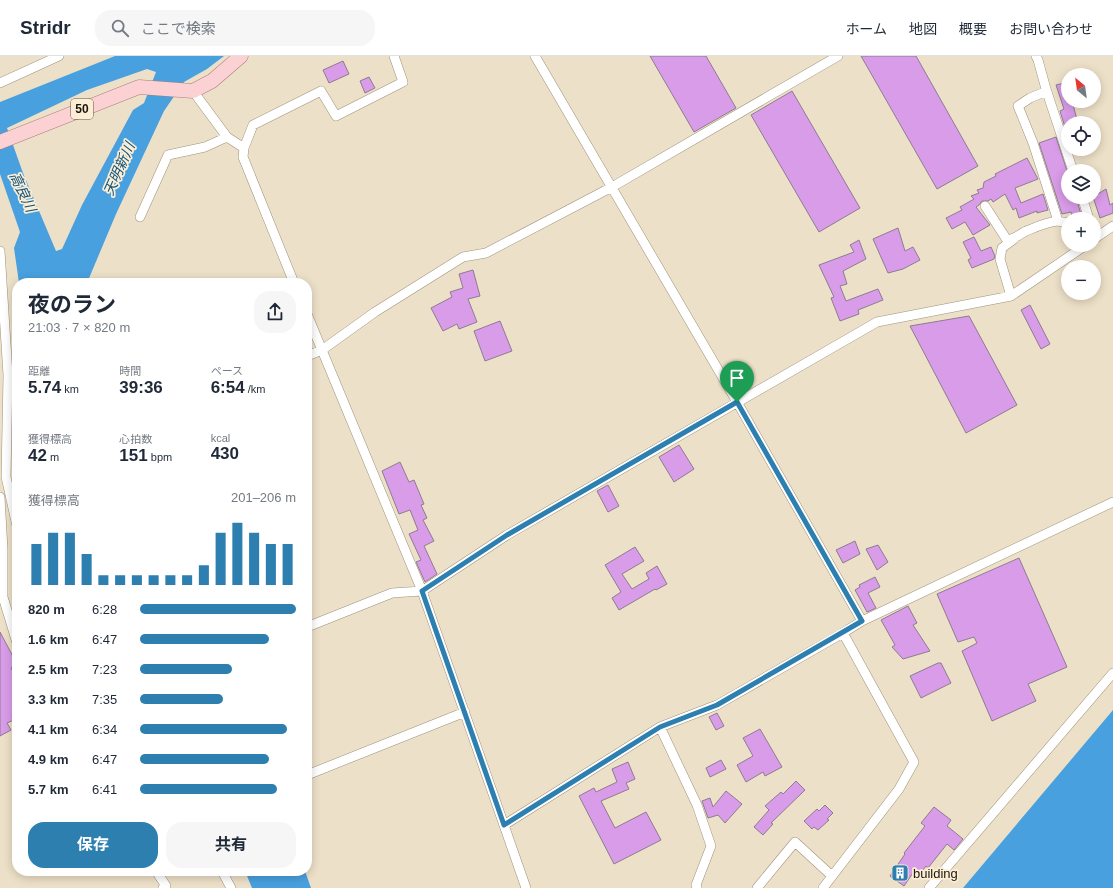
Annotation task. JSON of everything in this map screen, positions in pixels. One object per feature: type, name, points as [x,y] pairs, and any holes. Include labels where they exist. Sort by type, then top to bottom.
[{"type":"main road","points":[[193,91],[212,81],[241,56]]},
{"type":"main road","name":"50","points":[[0,142],[130,89],[139,87],[193,91]]},
{"type":"street","points":[[0,83],[59,56]]},
{"type":"street","points":[[292,278],[243,158],[244,148],[253,125],[321,91],[336,116],[402,82],[394,56]]},
{"type":"street","points":[[535,56],[737,402],[862,621]]},
{"type":"street","points":[[312,354],[322,350],[376,312],[463,257],[486,253],[612,187],[838,56]]},
{"type":"street","points":[[1036,56],[1071,164]]},
{"type":"street","points":[[193,91],[227,137],[244,148]]},
{"type":"street","points":[[1046,91],[1030,98],[1018,106],[1033,143],[1058,221]]},
{"type":"street","points":[[140,217],[168,155],[205,147],[227,137]]},
{"type":"street","points":[[985,206],[1007,240],[1014,239]]},
{"type":"street","points":[[1011,296],[1000,259],[1002,248],[1022,233],[1048,222],[1061,222]]},
{"type":"street","points":[[1101,232],[1113,226]]},
{"type":"street","points":[[0,252],[8,375],[6,477],[12,504]]},
{"type":"street","points":[[312,624],[392,593],[422,591],[507,535],[877,322],[1011,296],[1076,252]]},
{"type":"street","points":[[312,326],[422,591],[526,888]]},
{"type":"street","points":[[0,489],[6,477]]},
{"type":"street","points":[[0,498],[2,599],[12,628]]},
{"type":"street","points":[[504,825],[660,727],[717,705],[862,621],[1113,502]]},
{"type":"street","points":[[823,888],[899,789],[914,762],[843,633]]},
{"type":"street","points":[[928,888],[1113,673]]},
{"type":"street","points":[[312,773],[464,712]]},
{"type":"street","points":[[660,727],[697,805],[711,846],[696,885],[697,888]]},
{"type":"street","points":[[757,888],[795,842],[832,876]]},
{"type":"street","points":[[159,876],[166,886],[163,888]]},
{"type":"street","points":[[225,876],[231,888]]},
{"type":"water","points":[[115,56],[224,56],[207,69],[184,82],[164,111],[116,214],[89,278],[18,278],[14,248],[20,232],[0,174],[0,102]],"holes":[[[147,69],[156,72],[144,103],[133,110],[82,205],[62,249],[56,251],[23,173],[7,128],[87,90]]]},
{"type":"water","points":[[1113,710],[1113,888],[963,888]]},
{"type":"water","points":[[247,876],[307,876],[311,888],[252,888]]},
{"type":"building","points":[[650,56],[706,56],[736,108],[694,132]]},
{"type":"building","points":[[861,56],[916,56],[978,166],[937,189]]},
{"type":"building","points":[[343,61],[349,74],[329,83],[323,70]]},
{"type":"building","points":[[369,77],[375,88],[365,93],[360,81]]},
{"type":"building","points":[[1061,84],[1061,100],[1056,85]]},
{"type":"building","points":[[792,91],[860,208],[819,232],[751,115]]},
{"type":"building","points":[[1074,108],[1076,116],[1062,116],[1060,111]]},
{"type":"building","points":[[1056,137],[1065,164],[1061,164],[1061,204],[1078,204],[1080,212],[1061,212],[1039,143]]},
{"type":"building","points":[[1027,158],[1038,179],[1015,188],[1021,203],[1043,194],[1048,210],[1037,213],[1037,211],[1019,218],[1016,208],[1013,210],[1005,194],[993,202],[991,199],[988,201],[982,201],[976,207],[990,225],[973,235],[965,222],[952,229],[946,218],[962,210],[960,207],[974,199],[971,196],[979,193],[977,190],[983,188],[984,182],[996,176],[995,174]]},
{"type":"building","points":[[1106,189],[1110,205],[1113,203],[1113,213],[1101,218],[1101,212],[1098,212],[1095,204],[1101,204],[1101,192]]},
{"type":"building","points":[[898,228],[905,251],[913,247],[920,260],[903,269],[888,273],[873,239]]},
{"type":"building","points":[[974,237],[981,251],[991,247],[995,256],[994,259],[972,268],[968,260],[971,258],[963,242]]},
{"type":"building","points":[[859,240],[866,259],[843,271],[847,284],[840,286],[846,301],[878,289],[883,300],[858,310],[859,314],[840,321],[831,298],[834,297],[819,265],[854,252],[850,245]]},
{"type":"building","points":[[473,270],[480,296],[468,299],[477,322],[459,329],[457,324],[443,331],[431,308],[452,297],[450,292],[463,288],[459,274]]},
{"type":"building","points":[[1030,305],[1050,344],[1041,349],[1021,310]]},
{"type":"building","points":[[969,316],[1017,405],[966,433],[910,326]]},
{"type":"building","points":[[500,321],[512,351],[485,361],[474,331]]},
{"type":"building","points":[[679,445],[694,469],[674,482],[659,457]]},
{"type":"building","points":[[400,462],[409,482],[414,480],[424,504],[421,505],[427,518],[423,520],[434,541],[424,546],[437,574],[425,582],[416,562],[421,560],[409,534],[418,530],[410,510],[399,514],[382,471]]},
{"type":"building","points":[[608,485],[619,506],[608,512],[597,491]]},
{"type":"building","points":[[855,541],[860,554],[843,563],[836,550]]},
{"type":"building","points":[[878,545],[888,562],[877,570],[866,549]]},
{"type":"building","points":[[635,547],[644,561],[622,574],[632,589],[649,579],[646,573],[657,566],[667,584],[656,590],[655,589],[619,610],[612,598],[621,592],[605,565]]},
{"type":"building","points":[[1019,558],[1067,667],[1028,684],[1036,701],[992,721],[962,651],[977,643],[974,637],[958,642],[937,594]]},
{"type":"building","points":[[875,577],[880,587],[868,593],[876,608],[867,612],[855,590],[860,587],[859,585]]},
{"type":"building","points":[[908,606],[917,623],[913,625],[930,651],[903,659],[892,647],[895,645],[881,620]]},
{"type":"building","points":[[0,632],[12,655],[12,721],[7,723],[11,730],[0,736]]},
{"type":"building","points":[[941,663],[951,683],[921,698],[910,676]]},
{"type":"building","points":[[717,713],[724,726],[716,730],[709,717]]},
{"type":"building","points":[[760,729],[782,767],[765,776],[763,772],[746,782],[737,765],[753,756],[743,738]]},
{"type":"building","points":[[721,760],[726,769],[710,777],[706,768]]},
{"type":"building","points":[[628,762],[635,779],[626,783],[629,789],[601,801],[615,828],[646,812],[661,840],[614,864],[579,796],[594,788],[596,792],[617,782],[612,769]]},
{"type":"building","points":[[796,781],[805,790],[771,823],[773,824],[763,835],[754,827],[769,810],[765,806],[781,792],[783,794]]},
{"type":"building","points":[[726,791],[742,804],[725,823],[718,815],[708,818],[702,801],[710,798],[713,807]]},
{"type":"building","points":[[825,805],[833,813],[827,819],[829,820],[818,830],[814,827],[812,829],[804,821],[817,809],[819,811]]},
{"type":"building","points":[[934,807],[951,820],[947,826],[963,839],[954,850],[947,844],[928,868],[926,866],[920,874],[915,870],[904,886],[890,876],[905,854],[904,853],[925,826],[921,823]]},
{"type":"place","name":"building","points":[[900,873]]},
{"type":"route","points":[[737,402],[862,621],[717,705],[660,727],[504,825],[422,591],[507,535],[737,402]]},
{"type":"water label","name":"天明新川","points":[[119,169]]},
{"type":"water label","name":"高良川","points":[[23,192]]}]
